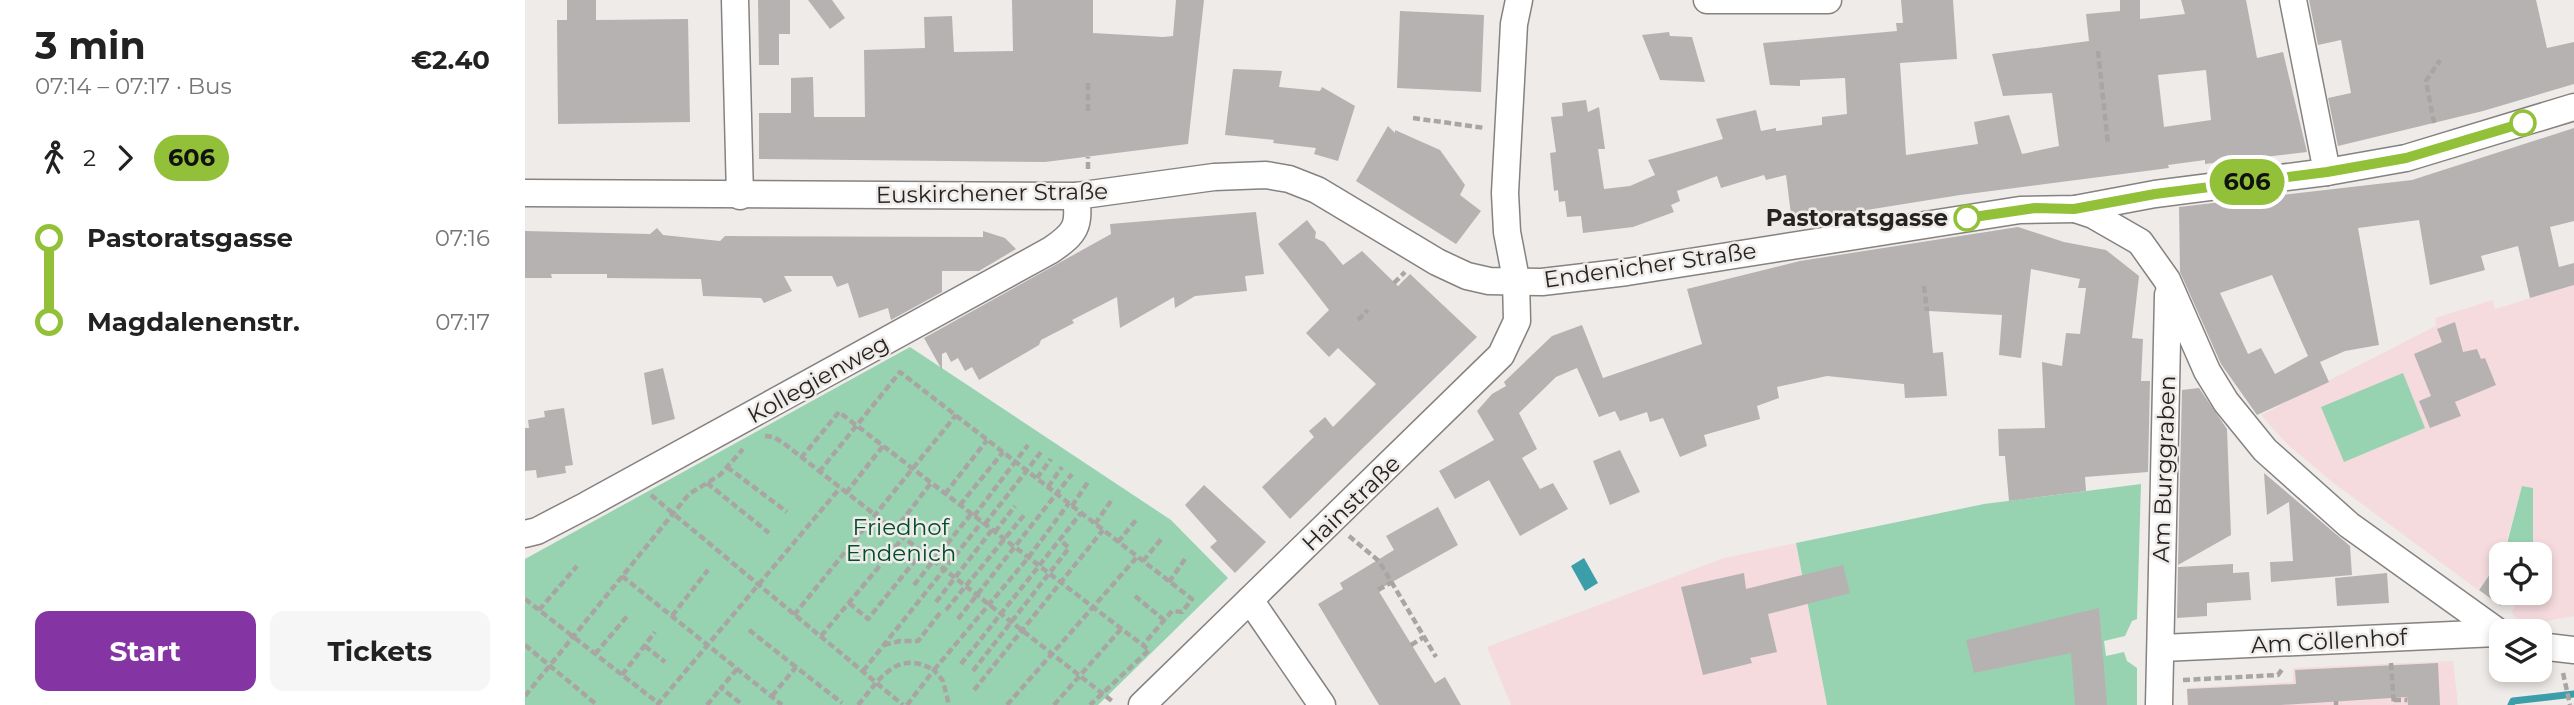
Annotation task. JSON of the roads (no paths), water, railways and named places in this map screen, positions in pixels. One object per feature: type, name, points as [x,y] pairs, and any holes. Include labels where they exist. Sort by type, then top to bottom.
[{"type":"street","points":[[736,0],[740,196]]},
{"type":"street","name":"Hainstraße","points":[[1142,705],[1333,522],[1501,355],[1517,321],[1516,279],[1506,215],[1514,24],[1519,0]]},
{"type":"street","points":[[1707,0],[1828,0]]},
{"type":"street","points":[[2293,0],[2327,172]]},
{"type":"street","name":"Endenicher Straße","points":[[2074,209],[2155,194],[2327,172],[2406,158],[2574,107]]},
{"type":"street","name":"Euskirchener Straße","points":[[525,193],[1076,196],[1234,175],[1289,179],[1317,190],[1437,262],[1467,276],[1489,281],[1516,279]]},
{"type":"street","points":[[2155,194],[2145,210],[2140,242],[2167,280],[2207,371],[2245,429],[2349,525],[2489,626]]},
{"type":"street","name":"Kollegienweg","points":[[525,534],[537,531],[587,505],[1051,250],[1071,237],[1079,217],[1076,196]]},
{"type":"street","name":"Endenicher Straße","points":[[1516,279],[1542,282],[1603,276],[2049,207],[2074,209],[2093,215],[2140,242]]},
{"type":"street","name":"Am Burggraben","points":[[2159,693],[2170,322],[2167,280]]},
{"type":"street","points":[[1250,600],[1322,705]]},
{"type":"street","name":"Am Cöllenhof","points":[[2161,648],[2489,633]]},
{"type":"street","points":[[2552,647],[2574,650]]},
{"type":"water","points":[[1584,558],[1598,583],[1585,591],[1571,566]]},
{"type":"waterway","points":[[2511,705],[2513,701],[2574,694]]},
{"type":"place","name":"Pastoratsgasse","points":[[1967,218]]},
{"type":"park label","name":"Friedhof Endenich","points":[[901,540]]}]
